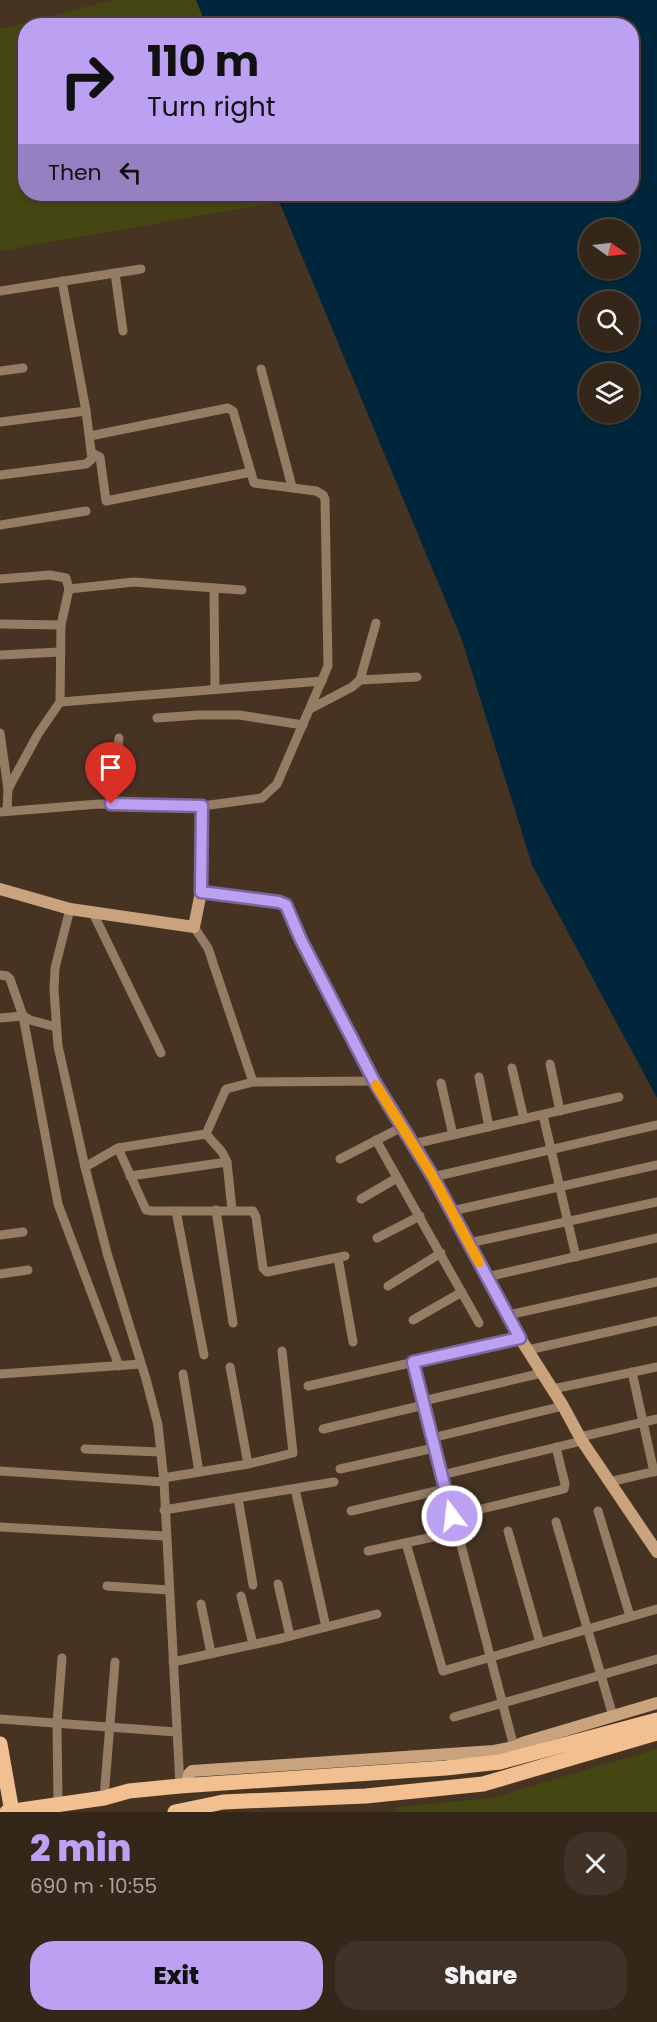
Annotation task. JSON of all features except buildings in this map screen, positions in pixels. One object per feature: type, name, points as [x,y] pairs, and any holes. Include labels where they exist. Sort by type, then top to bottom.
[{"type":"main road","points":[[7,1812],[104,1798],[129,1791],[446,1768],[657,1720]]},
{"type":"main road","points":[[175,1812],[223,1802],[366,1796],[483,1784],[657,1733]]},
{"type":"main road","points":[[0,1744],[12,1812]]},
{"type":"street","points":[[0,291],[141,269]]},
{"type":"street","points":[[115,273],[123,331]]},
{"type":"street","points":[[0,475],[86,464],[92,459],[86,411],[62,281]]},
{"type":"street","points":[[0,371],[23,368]]},
{"type":"street","points":[[261,369],[292,488]]},
{"type":"street","points":[[0,579],[50,574],[66,578],[69,589],[61,625],[60,702],[38,734],[8,789],[4,811],[111,804],[202,806],[262,798],[277,784],[322,681],[328,659],[325,499],[323,495],[316,491],[256,484],[233,411],[228,408],[90,436]]},
{"type":"street","points":[[0,422],[86,411]]},
{"type":"street","points":[[92,453],[100,457],[106,501],[251,472]]},
{"type":"street","points":[[0,525],[86,512]]},
{"type":"street","points":[[69,589],[134,582],[242,590]]},
{"type":"street","points":[[214,588],[215,688]]},
{"type":"street","points":[[310,709],[352,687],[360,680],[376,623]]},
{"type":"street","points":[[0,624],[61,625]]},
{"type":"street","points":[[0,655],[60,652]]},
{"type":"street","points":[[360,680],[417,677]]},
{"type":"street","points":[[60,702],[322,681]]},
{"type":"street","points":[[157,717],[239,715],[303,725]]},
{"type":"street","points":[[0,733],[8,789]]},
{"type":"street","points":[[111,804],[119,738]]},
{"type":"street","points":[[202,806],[201,892],[194,927],[208,948],[253,1082]]},
{"type":"street","points":[[0,889],[70,909],[194,927]]},
{"type":"street","points":[[201,892],[279,902],[286,905],[301,940],[374,1081],[433,1177],[520,1338],[553,1389],[581,1439],[657,1552]]},
{"type":"street","points":[[70,909],[55,968],[54,990],[58,1046],[107,1253],[158,1425],[176,1732],[184,1786]]},
{"type":"street","points":[[93,913],[161,1053]]},
{"type":"street","points":[[0,975],[10,978],[23,1016],[58,1204],[119,1366]]},
{"type":"street","points":[[0,1018],[23,1016],[56,1026]]},
{"type":"street","points":[[550,1064],[560,1111]]},
{"type":"street","points":[[512,1068],[524,1119]]},
{"type":"street","points":[[479,1077],[489,1126]]},
{"type":"street","points":[[206,1134],[225,1089],[253,1082],[374,1081]]},
{"type":"street","points":[[441,1083],[453,1135]]},
{"type":"street","points":[[413,1144],[618,1097]]},
{"type":"street","points":[[543,1114],[576,1257]]},
{"type":"street","points":[[433,1177],[657,1125]]},
{"type":"street","points":[[340,1159],[402,1127]]},
{"type":"street","points":[[85,1167],[118,1148],[206,1134]]},
{"type":"street","points":[[206,1134],[222,1152],[227,1162],[232,1210]]},
{"type":"street","points":[[375,1140],[479,1323]]},
{"type":"street","points":[[118,1148],[146,1209],[248,1210],[255,1213],[263,1268],[267,1272],[342,1257],[353,1342]]},
{"type":"street","points":[[130,1176],[227,1162]]},
{"type":"street","points":[[452,1211],[657,1165]]},
{"type":"street","points":[[361,1199],[397,1178]]},
{"type":"street","points":[[469,1243],[657,1202]]},
{"type":"street","points":[[216,1210],[233,1323]]},
{"type":"street","points":[[176,1211],[204,1355]]},
{"type":"street","points":[[377,1238],[420,1216]]},
{"type":"street","points":[[0,1235],[23,1232]]},
{"type":"street","points":[[487,1277],[657,1238]]},
{"type":"street","points":[[388,1286],[441,1253]]},
{"type":"street","points":[[0,1274],[28,1270]]},
{"type":"street","points":[[508,1315],[657,1282]]},
{"type":"street","points":[[413,1320],[462,1292]]},
{"type":"street","points":[[528,1350],[657,1321]]},
{"type":"street","points":[[308,1386],[520,1338]]},
{"type":"street","points":[[0,1471],[163,1480],[293,1454],[282,1351]]},
{"type":"street","points":[[413,1362],[514,1747]]},
{"type":"street","points":[[0,1374],[141,1364]]},
{"type":"street","points":[[553,1389],[657,1366]]},
{"type":"street","points":[[230,1367],[248,1464]]},
{"type":"street","points":[[609,1482],[656,1471],[632,1372]]},
{"type":"street","points":[[323,1429],[542,1373]]},
{"type":"street","points":[[183,1374],[199,1472]]},
{"type":"street","points":[[340,1469],[563,1406]]},
{"type":"street","points":[[441,1475],[657,1419]]},
{"type":"street","points":[[452,1516],[564,1489],[565,1484],[556,1447]]},
{"type":"street","points":[[85,1449],[160,1452]]},
{"type":"street","points":[[164,1510],[334,1482]]},
{"type":"street","points":[[295,1489],[326,1627]]},
{"type":"street","points":[[351,1511],[445,1489]]},
{"type":"street","points":[[238,1498],[253,1585]]},
{"type":"street","points":[[598,1510],[630,1617]]},
{"type":"street","points":[[556,1522],[613,1716]]},
{"type":"street","points":[[0,1527],[165,1536]]},
{"type":"street","points":[[508,1531],[540,1643]]},
{"type":"street","points":[[368,1551],[456,1532]]},
{"type":"street","points":[[406,1543],[442,1670],[445,1671],[657,1609]]},
{"type":"street","points":[[278,1584],[290,1636]]},
{"type":"street","points":[[107,1586],[169,1590]]},
{"type":"street","points":[[241,1596],[253,1644]]},
{"type":"street","points":[[201,1604],[211,1653]]},
{"type":"street","points":[[173,1662],[377,1614]]},
{"type":"street","points":[[58,1804],[57,1723],[62,1658]]},
{"type":"street","points":[[454,1717],[657,1659]]},
{"type":"street","points":[[104,1798],[115,1662]]},
{"type":"street","points":[[495,1757],[522,1743],[657,1703]]},
{"type":"street","points":[[0,1719],[176,1732]]},
{"type":"green space","points":[[112,0],[196,0],[203,18],[42,18]]},
{"type":"green space","points":[[18,24],[18,201],[279,202],[0,251],[0,29]]},
{"type":"green space","points":[[657,1749],[657,1812],[397,1812],[397,1807],[491,1798]]},
{"type":"water","points":[[196,0],[657,0],[657,1098],[532,865],[462,640],[279,201],[639,201],[639,18],[203,18]]},
{"type":"slow traffic","points":[[376,1085],[433,1177],[479,1262]]},
{"type":"route","points":[[111,804],[202,806],[201,892],[283,902],[286,905],[301,940],[374,1081],[433,1177],[520,1338],[413,1362],[452,1516]]}]
